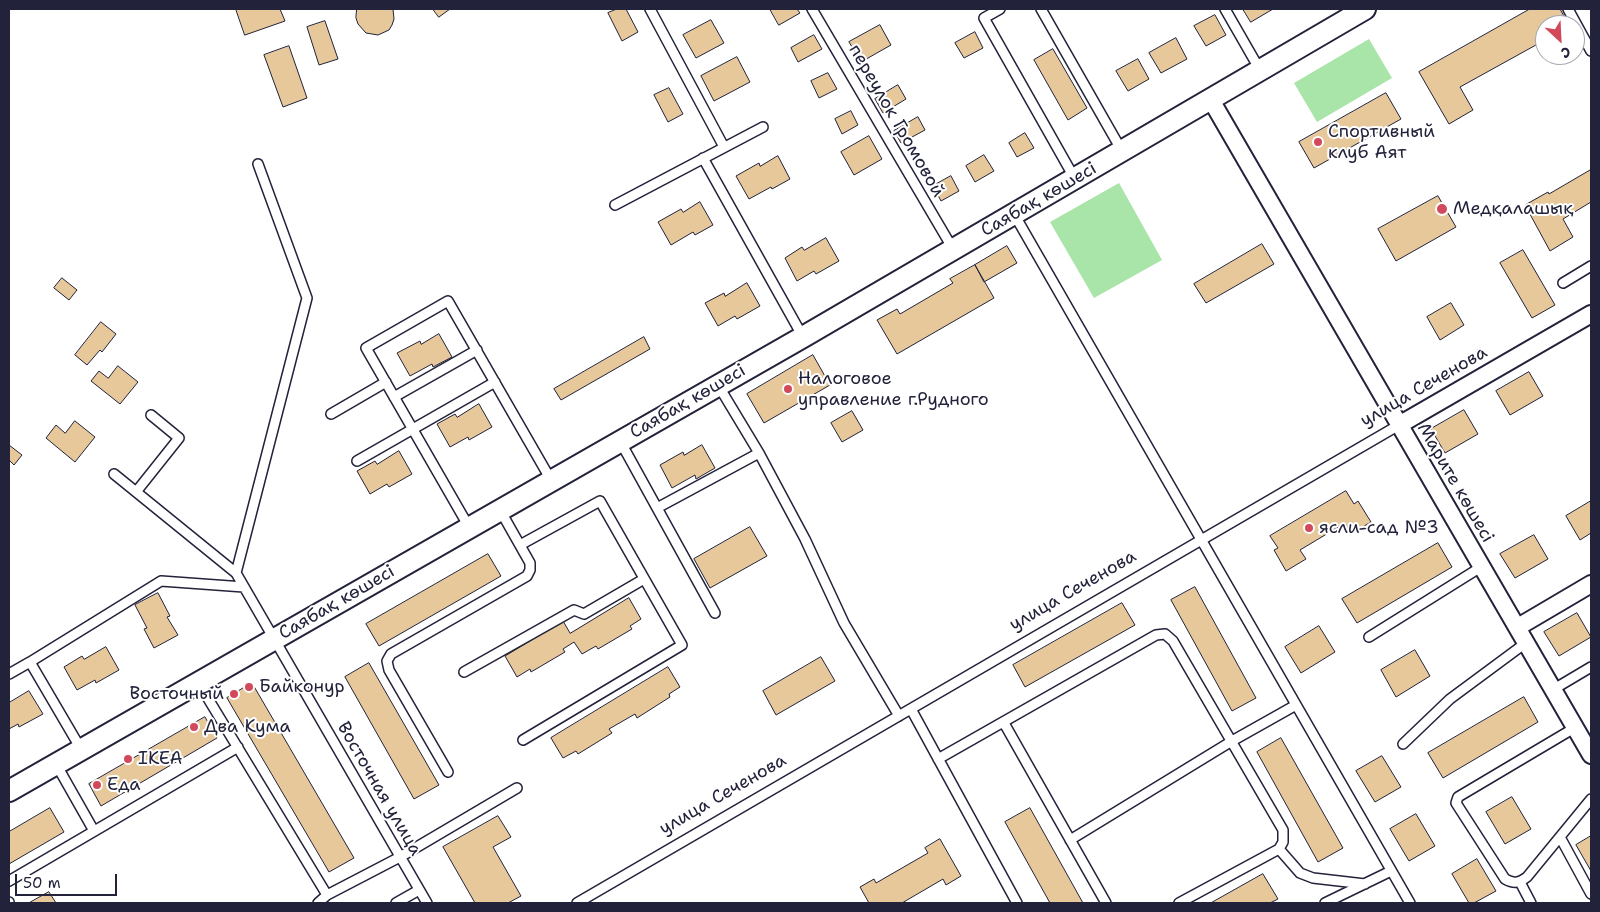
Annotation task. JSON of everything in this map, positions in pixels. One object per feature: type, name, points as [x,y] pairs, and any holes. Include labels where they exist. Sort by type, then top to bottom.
[{"type":"street","name":"Саябақ көшесі","points":[[9,791],[198,681],[802,337],[1365,9]]},
{"type":"street","name":"Марите көшесі","points":[[1211,100],[1591,755]]},
{"type":"street","name":"улица Сеченова","points":[[1399,425],[1591,314]]},
{"type":"street","points":[[1518,627],[1591,584]]},
{"type":"lane","points":[[650,9],[724,147]]},
{"type":"lane","name":"переулок Громовой","points":[[812,9],[953,249]]},
{"type":"lane","points":[[1000,9],[984,18],[1074,179]]},
{"type":"lane","points":[[1041,9],[1122,151]]},
{"type":"lane","points":[[1225,9],[1260,71]]},
{"type":"lane","points":[[1568,9],[1591,51]]},
{"type":"lane","points":[[615,205],[763,127]]},
{"type":"lane","points":[[703,158],[802,337]]},
{"type":"lane","points":[[114,474],[236,573],[308,298],[258,164]]},
{"type":"lane","points":[[1014,214],[1410,903]]},
{"type":"lane","points":[[1563,282],[1591,266]]},
{"type":"lane","points":[[469,528],[366,348],[448,300],[551,480]]},
{"type":"lane","points":[[394,398],[477,350]]},
{"type":"lane","points":[[331,414],[386,382]]},
{"type":"lane","points":[[356,461],[495,382]]},
{"type":"lane","points":[[718,385],[759,453],[805,539],[844,624],[899,716]]},
{"type":"lane","points":[[136,492],[179,438],[151,415]]},
{"type":"lane","name":"улица Сеченова","points":[[577,903],[1399,425]]},
{"type":"lane","points":[[620,441],[714,613]]},
{"type":"lane","points":[[657,508],[759,453]]},
{"type":"lane","points":[[520,545],[600,501],[682,645],[523,740]]},
{"type":"lane","points":[[448,772],[389,670],[387,661],[391,654],[526,576],[530,570],[530,563],[500,510]]},
{"type":"lane","points":[[1369,637],[1481,567]]},
{"type":"lane","name":"Восточная улица","points":[[236,573],[427,903]]},
{"type":"lane","points":[[464,672],[574,610],[584,614],[644,579]]},
{"type":"lane","points":[[9,674],[161,581],[244,587]]},
{"type":"lane","points":[[938,759],[1156,635],[1165,634],[1173,641],[1283,830],[1283,842],[1279,848],[1179,903]]},
{"type":"lane","points":[[1403,744],[1450,699],[1527,642]]},
{"type":"lane","points":[[30,662],[81,749]]},
{"type":"lane","points":[[1554,689],[1591,667]]},
{"type":"lane","points":[[198,681],[327,895]]},
{"type":"lane","points":[[1070,840],[1232,741],[1296,705]]},
{"type":"lane","points":[[911,709],[1017,903]]},
{"type":"lane","points":[[1004,723],[1106,903]]},
{"type":"lane","points":[[1576,727],[1456,800],[1505,880],[1511,883],[1520,882],[1527,877],[1591,799]]},
{"type":"lane","points":[[9,881],[238,747]]},
{"type":"lane","points":[[56,764],[94,831]]},
{"type":"lane","points":[[318,903],[327,895],[400,857],[517,788]]},
{"type":"lane","points":[[1560,837],[1591,894]]},
{"type":"lane","points":[[1279,848],[1300,873],[1313,878],[1365,884]]},
{"type":"lane","points":[[1325,903],[1391,871]]},
{"type":"lane","points":[[1520,882],[1531,903]]},
{"type":"lane","points":[[396,903],[419,890]]},
{"type":"green space","points":[[1369,39],[1392,78],[1317,122],[1294,83]]},
{"type":"green space","points":[[1119,183],[1162,260],[1094,298],[1050,222]]},
{"type":"building","points":[[236,9],[280,9],[285,21],[245,35]]},
{"type":"building","points":[[357,9],[393,9],[394,19],[392,25],[389,30],[378,35],[366,33],[358,24],[356,18]]},
{"type":"building","points":[[433,9],[450,9],[439,17]]},
{"type":"building","points":[[617,9],[626,9],[638,32],[622,41],[608,13]]},
{"type":"building","points":[[770,9],[797,9],[800,13],[779,25]]},
{"type":"building","points":[[1243,9],[1273,9],[1251,22]]},
{"type":"building","points":[[1530,9],[1560,9],[1563,15],[1535,15],[1535,46],[1460,87],[1473,110],[1449,124],[1419,72]]},
{"type":"building","points":[[1215,15],[1226,35],[1206,46],[1194,26]]},
{"type":"building","points":[[711,20],[724,43],[696,58],[683,35]]},
{"type":"building","points":[[325,21],[338,59],[319,65],[307,27]]},
{"type":"building","points":[[880,25],[891,45],[861,62],[849,42]]},
{"type":"building","points":[[975,32],[983,48],[964,58],[955,43]]},
{"type":"building","points":[[814,35],[822,49],[798,62],[791,48]]},
{"type":"building","points":[[1176,38],[1187,59],[1161,73],[1149,53]]},
{"type":"building","points":[[289,46],[307,98],[283,107],[264,55]]},
{"type":"building","points":[[1053,49],[1087,108],[1068,120],[1034,60]]},
{"type":"building","points":[[737,57],[750,82],[714,101],[701,76]]},
{"type":"building","points":[[1138,59],[1149,79],[1128,91],[1116,71]]},
{"type":"building","points":[[828,73],[837,89],[819,98],[811,81]]},
{"type":"building","points":[[898,85],[906,99],[883,113],[875,99]]},
{"type":"building","points":[[669,88],[683,114],[668,122],[654,95]]},
{"type":"building","points":[[1386,93],[1401,119],[1314,168],[1299,142]]},
{"type":"building","points":[[851,111],[858,125],[842,134],[835,119]]},
{"type":"building","points":[[918,117],[925,130],[901,143],[894,131]]},
{"type":"building","points":[[1025,133],[1034,148],[1017,157],[1009,143]]},
{"type":"building","points":[[869,136],[882,159],[854,175],[841,152]]},
{"type":"building","points":[[984,155],[994,171],[975,182],[966,166]]},
{"type":"building","points":[[778,156],[790,179],[749,199],[736,176],[759,163],[760,166]]},
{"type":"building","points":[[1591,168],[1591,202],[1563,219],[1573,237],[1550,251],[1525,205],[1548,192],[1549,194]]},
{"type":"building","points":[[951,176],[959,191],[941,201],[933,186]]},
{"type":"building","points":[[1438,196],[1456,227],[1396,261],[1378,229]]},
{"type":"building","points":[[700,202],[713,225],[695,235],[693,232],[671,245],[658,222],[681,209],[683,212]]},
{"type":"building","points":[[826,238],[839,261],[816,274],[814,271],[797,281],[785,258],[802,247],[804,250]]},
{"type":"building","points":[[1262,244],[1274,264],[1206,303],[1194,284]]},
{"type":"building","points":[[1007,246],[1017,263],[984,282],[975,265]]},
{"type":"building","points":[[1523,250],[1555,305],[1532,318],[1500,263]]},
{"type":"building","points":[[975,265],[994,298],[897,354],[877,320],[897,309],[900,314],[953,283],[950,279]]},
{"type":"building","points":[[62,278],[77,290],[69,300],[54,288]]},
{"type":"building","points":[[747,283],[760,306],[737,319],[735,316],[718,326],[705,303],[724,293],[725,296]]},
{"type":"building","points":[[1451,303],[1464,325],[1440,340],[1427,317]]},
{"type":"building","points":[[101,322],[116,334],[102,352],[100,350],[87,365],[75,355]]},
{"type":"building","points":[[439,334],[452,357],[433,367],[432,364],[410,376],[397,353],[420,341],[421,344]]},
{"type":"building","points":[[644,337],[650,349],[561,400],[554,389]]},
{"type":"building","name":"Налоговое управление г.Рудного","points":[[813,355],[830,385],[764,423],[747,394]]},
{"type":"building","points":[[118,366],[138,382],[120,404],[91,381],[99,371],[108,378]]},
{"type":"building","points":[[1529,372],[1543,396],[1510,415],[1496,391]]},
{"type":"building","points":[[479,404],[492,427],[469,440],[468,437],[450,447],[437,424],[455,414],[457,417]]},
{"type":"building","points":[[1464,410],[1478,434],[1445,453],[1431,429]]},
{"type":"building","points":[[852,411],[863,430],[842,442],[831,423]]},
{"type":"building","points":[[75,421],[95,437],[75,462],[46,438],[56,425],[65,433]]},
{"type":"building","points":[[9,445],[22,455],[14,465],[9,460]]},
{"type":"building","points":[[702,445],[715,468],[696,479],[695,475],[672,488],[660,465],[683,452],[684,455]]},
{"type":"building","points":[[399,451],[412,474],[389,487],[387,484],[370,494],[357,471],[375,461],[377,464]]},
{"type":"building","name":"ясли-сад №3","points":[[1346,491],[1354,504],[1358,501],[1371,522],[1351,534],[1345,523],[1300,550],[1306,559],[1286,571],[1274,550],[1278,548],[1270,536]]},
{"type":"building","points":[[1591,501],[1591,533],[1580,540],[1566,516]]},
{"type":"building","points":[[750,527],[767,556],[710,588],[694,559]]},
{"type":"building","points":[[1534,535],[1548,559],[1515,578],[1500,554]]},
{"type":"building","points":[[1438,543],[1452,567],[1357,623],[1342,599]]},
{"type":"building","points":[[488,554],[501,576],[379,646],[366,624]]},
{"type":"building","points":[[1195,587],[1256,698],[1232,711],[1171,600]]},
{"type":"building","points":[[158,593],[170,616],[167,617],[178,635],[154,648],[144,629],[147,628],[135,605]]},
{"type":"building","points":[[629,598],[641,619],[630,626],[632,629],[598,649],[596,646],[582,654],[574,642],[563,649],[565,652],[531,672],[530,669],[517,677],[505,656],[563,621],[570,633]]},
{"type":"building","points":[[1122,603],[1135,625],[1025,687],[1013,665]]},
{"type":"building","points":[[1577,613],[1591,637],[1559,656],[1544,632]]},
{"type":"building","points":[[1319,626],[1335,652],[1301,673],[1285,647]]},
{"type":"building","points":[[106,647],[119,670],[96,683],[95,680],[77,690],[64,667],[82,656],[84,659]]},
{"type":"building","points":[[1415,650],[1430,676],[1396,697],[1381,670]]},
{"type":"building","points":[[821,657],[835,681],[776,715],[763,691]]},
{"type":"building","points":[[369,663],[439,785],[414,799],[345,677]]},
{"type":"building","points":[[668,667],[680,687],[669,694],[670,697],[637,718],[635,714],[609,729],[612,733],[578,754],[576,751],[563,758],[551,738]]},
{"type":"building","points":[[252,683],[354,858],[329,872],[227,698]]},
{"type":"building","points":[[29,691],[43,714],[19,727],[18,724],[9,729],[9,703]]},
{"type":"building","points":[[1524,697],[1538,722],[1443,778],[1428,753]]},
{"type":"building","points":[[205,717],[217,738],[101,806],[89,784]]},
{"type":"building","points":[[1281,738],[1343,848],[1318,862],[1257,752]]},
{"type":"building","points":[[1382,756],[1401,787],[1375,802],[1356,771]]},
{"type":"building","points":[[1512,797],[1531,829],[1505,844],[1486,812]]},
{"type":"building","points":[[50,808],[64,832],[9,864],[9,832]]},
{"type":"building","points":[[1030,808],[1083,903],[1050,903],[1005,822]]},
{"type":"building","points":[[1416,814],[1435,846],[1409,861],[1390,829]]},
{"type":"building","points":[[498,816],[511,837],[493,847],[521,896],[508,903],[475,903],[443,847]]},
{"type":"building","points":[[1591,836],[1591,871],[1576,845]]},
{"type":"building","points":[[940,839],[961,876],[946,885],[943,879],[902,903],[869,903],[860,887],[874,879],[876,883],[928,853],[925,848]]},
{"type":"building","points":[[1477,859],[1496,891],[1474,903],[1469,903],[1452,874]]},
{"type":"building","points":[[1263,874],[1278,899],[1270,903],[1211,903]]},
{"type":"building","points":[[49,892],[56,903],[29,903]]},
{"type":"place","name":"Спортивный клуб Аят","points":[[1318,142]]},
{"type":"place","name":"Медқалашық","points":[[1442,209]]},
{"type":"place","name":"Налоговое управление г.Рудного","points":[[788,389]]},
{"type":"place","name":"ясли-сад №3","points":[[1309,528]]},
{"type":"place","name":"Байконур","points":[[249,687]]},
{"type":"place","name":"Восточный","points":[[234,694]]},
{"type":"place","name":"Два Кума","points":[[194,727]]},
{"type":"place","name":"IKEA","points":[[128,759]]},
{"type":"place","name":"Еда","points":[[97,785]]}]
